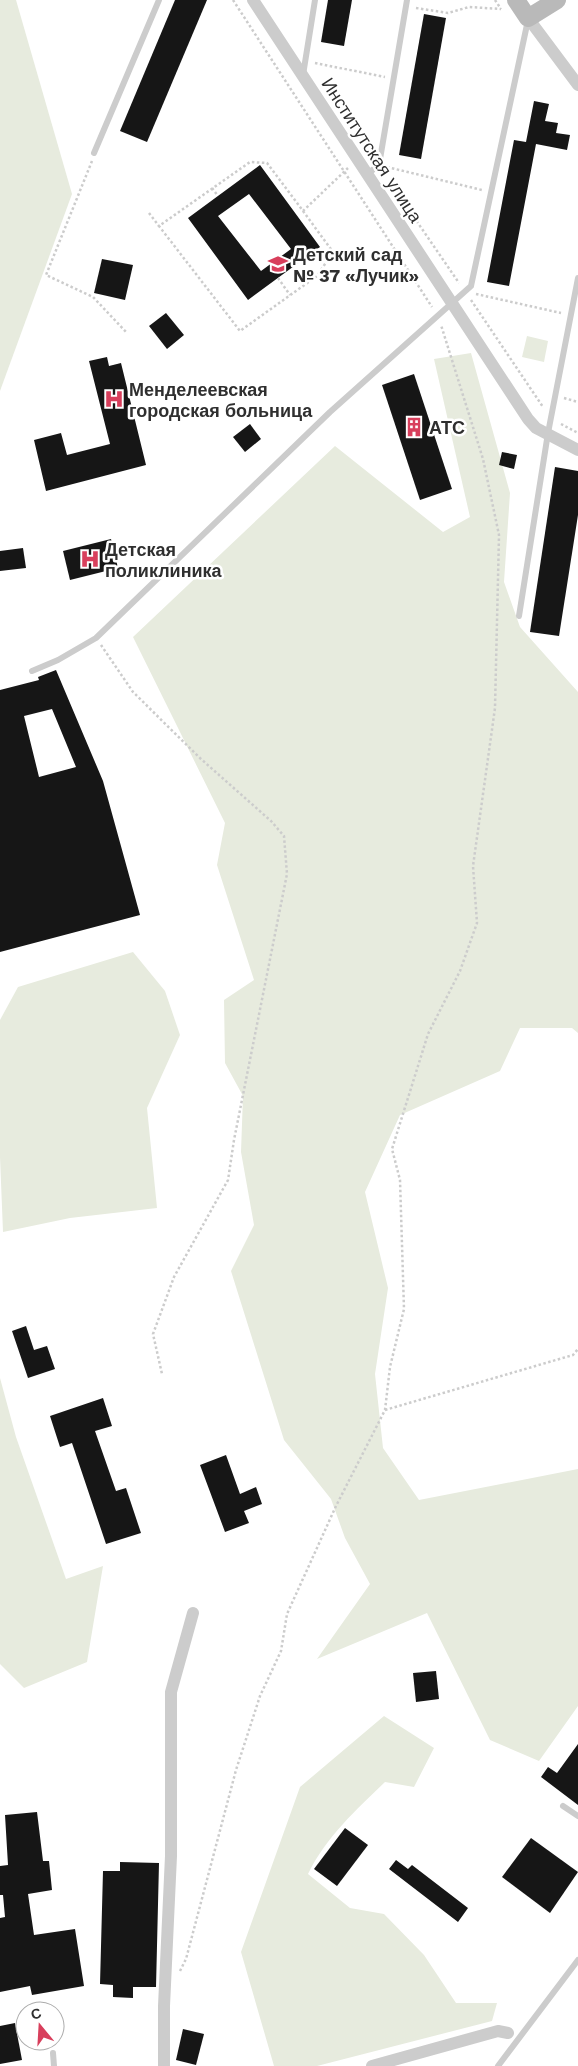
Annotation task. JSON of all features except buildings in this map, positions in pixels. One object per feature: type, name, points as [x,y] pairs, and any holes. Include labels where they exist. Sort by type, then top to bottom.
[{"type":"street","name":"Институтская улица","points":[[253,0],[528,419],[536,428],[578,450]]},
{"type":"street","points":[[528,18],[557,0]]},
{"type":"street","points":[[508,4],[528,18],[578,84]]},
{"type":"street","points":[[164,2066],[164,2006],[172,1856],[171,1692],[193,1613]]},
{"type":"street","points":[[372,2066],[498,2031],[513,2036]]},
{"type":"lane","points":[[94,153],[158,0]]},
{"type":"lane","points":[[303,76],[315,0]]},
{"type":"lane","points":[[366,174],[379,165],[407,3]]},
{"type":"lane","points":[[32,671],[58,660],[96,638],[330,412],[471,286],[528,18]]},
{"type":"lane","points":[[519,616],[548,434],[578,278]]},
{"type":"lane","points":[[563,1806],[578,1816]]},
{"type":"lane","points":[[498,2066],[513,2036],[578,1960]]},
{"type":"lane","points":[[53,2053],[54,2066]]},
{"type":"path","points":[[178,1974],[186,1959],[236,1770],[260,1696],[281,1652],[287,1614],[336,1506],[385,1410],[390,1367],[404,1309],[400,1180],[392,1149],[428,1034],[460,971],[477,923],[473,866],[495,708],[499,535],[483,459],[438,317],[233,0]]},
{"type":"path","points":[[407,3],[448,13],[468,7],[508,4]]},
{"type":"path","points":[[306,62],[394,78]]},
{"type":"path","points":[[94,153],[88,174],[46,275],[93,298],[127,332]]},
{"type":"path","points":[[303,211],[357,160]]},
{"type":"path","points":[[149,213],[159,226],[240,331],[318,276],[333,252],[267,163],[250,162],[159,226]]},
{"type":"path","points":[[379,165],[491,193]]},
{"type":"path","points":[[379,165],[551,419],[578,433]]},
{"type":"path","points":[[212,188],[218,196]]},
{"type":"path","points":[[278,278],[290,296]]},
{"type":"path","points":[[465,292],[571,315]]},
{"type":"path","points":[[556,396],[578,402]]},
{"type":"path","points":[[96,638],[134,692],[201,759],[271,820],[284,836],[288,874],[234,1140],[228,1180],[174,1277],[153,1334],[162,1374]]},
{"type":"path","points":[[385,1410],[573,1355],[578,1349]]},
{"type":"shaded area","points":[[0,0],[16,0],[72,194],[0,391]]},
{"type":"shaded area","points":[[527,336],[548,341],[544,362],[522,357]]},
{"type":"shaded area","points":[[471,353],[510,493],[504,582],[520,627],[578,692],[578,1033],[572,1028],[520,1028],[500,1071],[400,1115],[365,1192],[388,1288],[375,1374],[383,1448],[419,1500],[578,1469],[578,1706],[539,1761],[490,1740],[427,1613],[317,1659],[370,1584],[345,1538],[331,1499],[284,1440],[231,1271],[254,1225],[241,1152],[243,1096],[225,1063],[224,1000],[254,980],[217,865],[225,823],[133,637],[335,446],[443,532],[470,517],[434,359]]},
{"type":"shaded area","points":[[133,952],[165,991],[180,1035],[147,1108],[157,1208],[70,1218],[3,1232],[0,1157],[0,1020],[18,987]]},
{"type":"shaded area","points":[[0,1378],[16,1437],[66,1579],[103,1566],[87,1662],[24,1688],[0,1664]]},
{"type":"shaded area","points":[[384,1716],[434,1748],[414,1787],[385,1782],[333,1836],[308,1874],[350,1908],[384,1914],[424,1955],[456,2003],[497,2003],[492,2021],[317,2066],[274,2066],[241,1952],[300,1787]]},
{"type":"place","name":"Детский сад № 37 «Лучик»","points":[[278,264]]},
{"type":"place","name":"Менделеевская городская больница","points":[[114,399]]},
{"type":"place","name":"АТС","points":[[414,427]]},
{"type":"place","name":"Детская поликлиника","points":[[90,559]]}]
